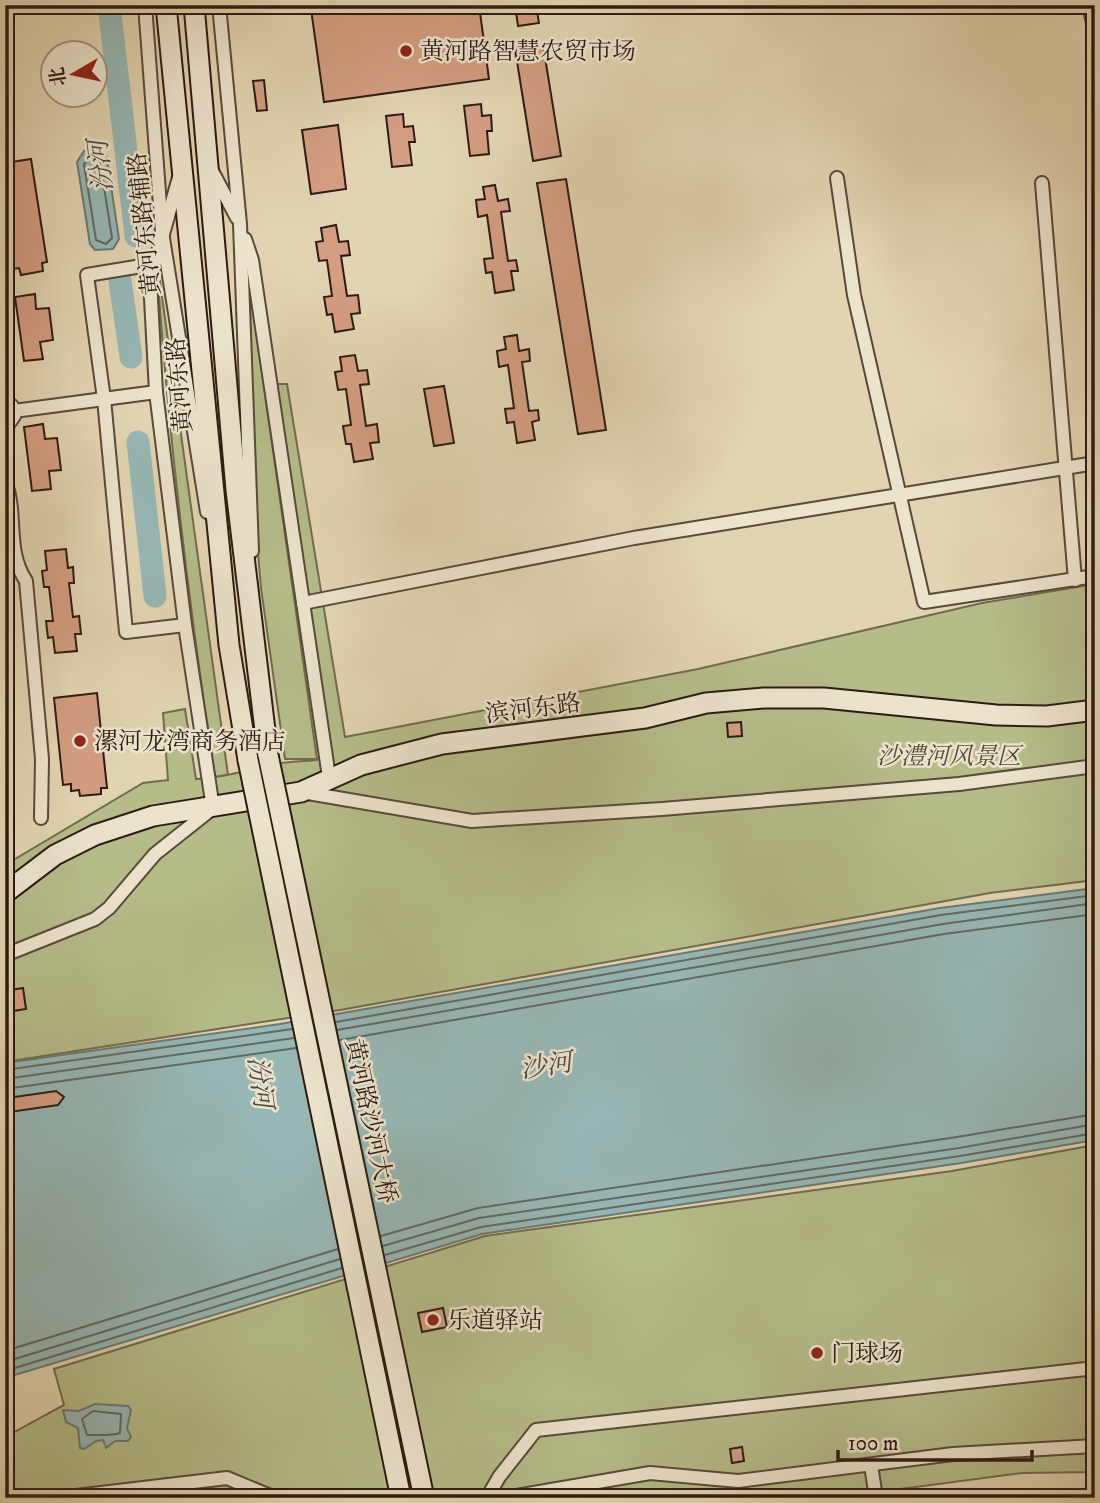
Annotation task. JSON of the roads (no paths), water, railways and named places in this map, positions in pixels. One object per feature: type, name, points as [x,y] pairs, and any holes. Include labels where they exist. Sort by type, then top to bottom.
[{"type":"main road","name":"黄河东路","points":[[166,5],[229,645],[248,760]]},
{"type":"main road","name":"黄河东路","points":[[194,5],[236,490],[268,755]]},
{"type":"main road","name":"滨河东路","points":[[5,893],[55,855],[94,835],[153,816],[301,792],[360,765],[442,744],[632,720],[706,703],[824,698],[996,715],[1047,716],[1095,710]]},
{"type":"main road","name":"黄河路沙河大桥","points":[[268,755],[424,1498]]},
{"type":"main road","name":"黄河路沙河大桥","points":[[248,760],[401,1498]]},
{"type":"street","name":"黄河东路辅路","points":[[145,5],[162,232],[229,645]]},
{"type":"street","points":[[219,5],[240,224],[255,646]]},
{"type":"street","points":[[1089,5],[1095,33]]},
{"type":"street","points":[[207,161],[240,224],[252,260],[329,777]]},
{"type":"street","points":[[5,955],[95,919],[109,908],[155,854],[213,808],[185,625],[156,392],[150,280],[183,164]]},
{"type":"street","points":[[837,178],[853,295],[924,602],[1095,576]]},
{"type":"street","points":[[1042,183],[1075,580]]},
{"type":"street","points":[[153,264],[87,275],[104,399],[126,632],[185,625]]},
{"type":"street","points":[[14,411],[156,392]]},
{"type":"street","points":[[5,400],[14,411]]},
{"type":"street","points":[[5,429],[12,421],[14,411]]},
{"type":"street","points":[[303,603],[634,538],[897,493],[1095,463]]},
{"type":"street","points":[[5,481],[10,496],[11,548],[17,568],[26,581],[42,759],[41,818]]},
{"type":"street","points":[[301,792],[472,821],[662,809],[959,784],[1095,766]]},
{"type":"street","points":[[487,1498],[499,1477],[536,1430],[1095,1368]]},
{"type":"street","points":[[505,1498],[650,1473],[738,1481],[953,1454],[1095,1446]]},
{"type":"street","points":[[871,1465],[876,1498]]},
{"type":"street","points":[[59,1498],[227,1478],[275,1498]]},
{"type":"water","points":[[90,149],[103,152],[107,159],[119,239],[113,249],[95,250],[90,244],[77,162],[84,151]]},
{"type":"water","name":"沙河","points":[[1095,888],[1095,1140],[961,1163],[482,1234],[5,1378],[5,1063],[280,1024],[940,908]]},
{"type":"water","points":[[95,1404],[128,1406],[131,1410],[127,1428],[131,1437],[128,1441],[115,1441],[106,1448],[103,1440],[96,1441],[84,1449],[80,1448],[78,1428],[66,1422],[63,1410],[79,1411]]},
{"type":"waterway","name":"汾河","points":[[109,5],[136,236]]},
{"type":"waterway","name":"汾河","points":[[120,281],[131,357]]},
{"type":"waterway","name":"汾河","points":[[138,442],[155,596]]},
{"type":"place","name":"黄河路智慧农贸市场","points":[[406,51]]},
{"type":"place","name":"漯河龙湾商务酒店","points":[[80,741]]},
{"type":"place","name":"乐道驿站","points":[[433,1320]]},
{"type":"place","name":"门球场","points":[[817,1353]]},
{"type":"park label","name":"沙澧河风景区","points":[[949,756]]}]
